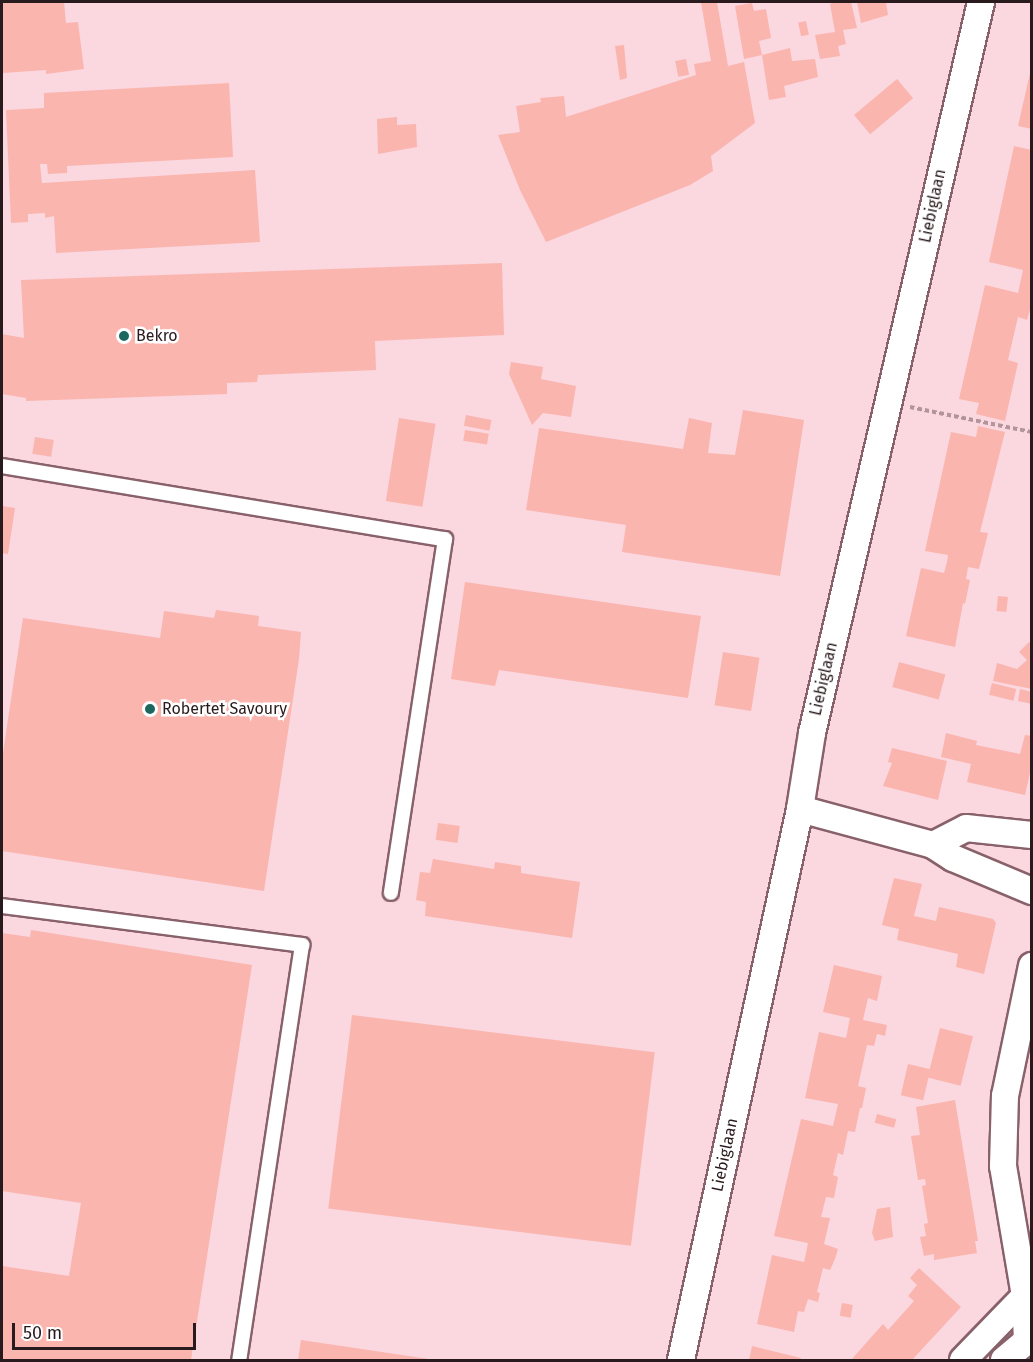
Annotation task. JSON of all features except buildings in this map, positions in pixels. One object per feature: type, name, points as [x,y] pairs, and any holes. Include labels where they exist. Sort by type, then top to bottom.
[{"type":"street","name":"Liebiglaan","points":[[681,1360],[800,809],[812,733],[961,79],[981,2]]},
{"type":"street","points":[[800,809],[933,845],[953,858],[1032,891]]},
{"type":"street","points":[[933,845],[966,828],[1032,835]]},
{"type":"street","points":[[1004,1360],[1028,1341],[1025,1296],[1003,1166],[1005,1096],[1032,966]]},
{"type":"street","points":[[963,1360],[1025,1296]]},
{"type":"lane","points":[[2,466],[445,539],[391,893]]},
{"type":"lane","points":[[2,906],[302,945],[239,1360]]},
{"type":"path","points":[[889,402],[1032,432]]},
{"type":"place","name":"Bekro","points":[[124,336]]},
{"type":"place","name":"Robertet Savoury","points":[[150,709]]}]
